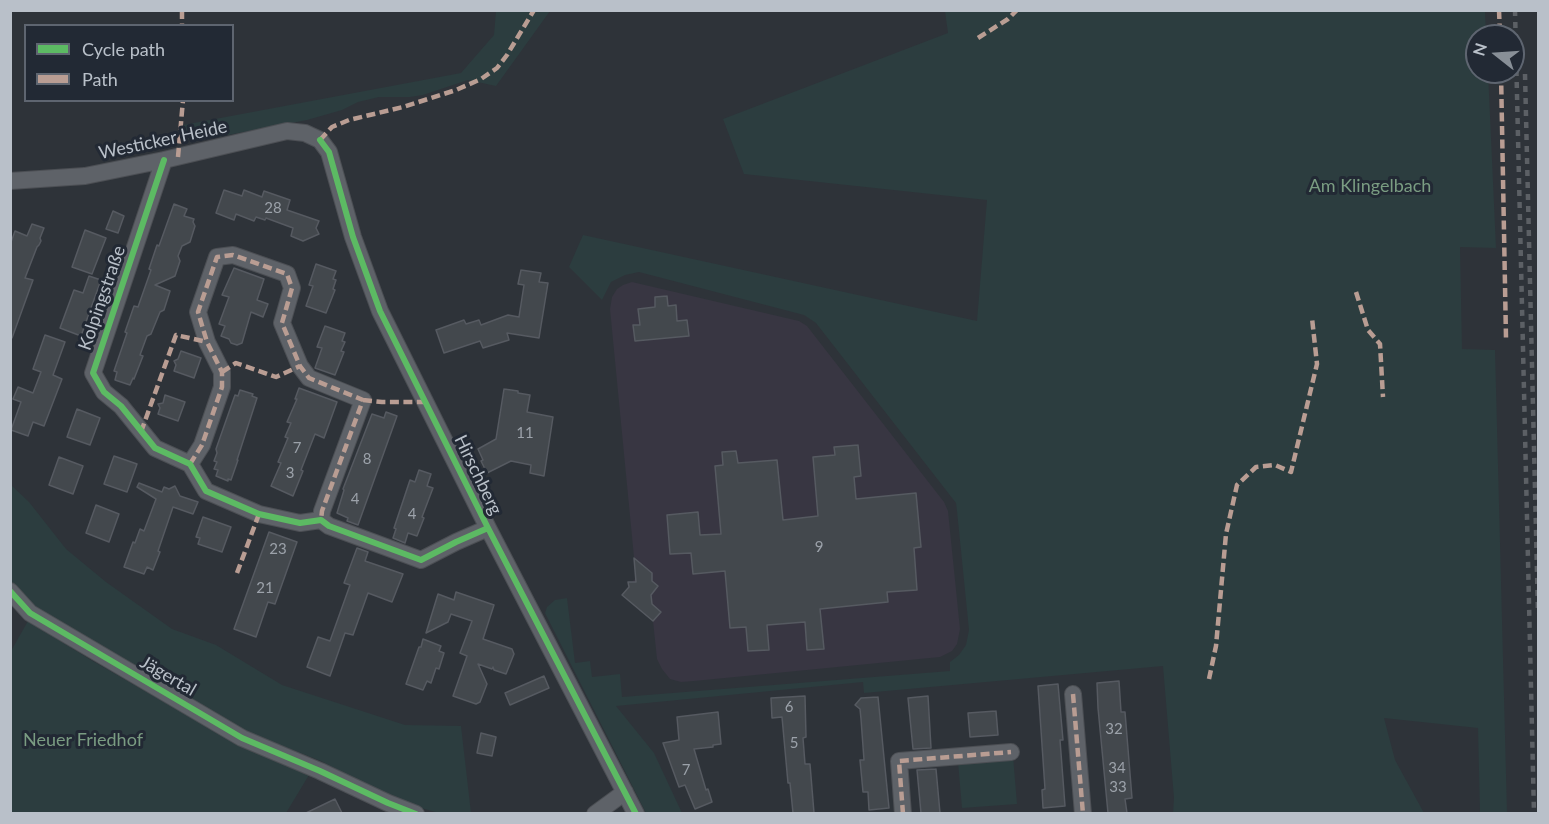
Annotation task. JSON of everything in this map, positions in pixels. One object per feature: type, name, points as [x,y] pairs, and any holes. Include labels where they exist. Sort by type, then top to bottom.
[{"type":"street","name":"Westicker Heide","points":[[12,185],[85,176],[287,131],[306,133],[320,140]]},
{"type":"street","name":"Hirschberg","points":[[320,140],[329,152],[353,237],[380,311],[488,528],[636,813]]},
{"type":"street","name":"Kolpingstraße","points":[[164,160],[93,373],[104,392],[121,406],[154,448],[190,464]]},
{"type":"street","points":[[321,520],[322,511],[363,399],[309,378],[300,366],[282,323],[292,288],[287,274],[233,255],[217,257],[198,312],[207,342],[222,372],[222,387],[202,445],[190,464],[206,491],[259,514],[300,523],[321,520],[329,526],[421,560],[488,528]]},
{"type":"street","name":"Jägertal","points":[[10,591],[30,613],[242,738],[387,803],[416,813]]},
{"type":"street","points":[[1073,694],[1083,813]]},
{"type":"street","points":[[903,813],[899,761],[1011,752]]},
{"type":"street","points":[[595,813],[625,792]]},
{"type":"shaded area","points":[[632,282],[799,321],[807,326],[944,502],[948,511],[960,629],[957,644],[952,651],[940,657],[694,681],[681,682],[670,679],[657,659],[653,621],[622,595],[629,587],[628,582],[636,578],[610,309],[612,297],[617,289]]},
{"type":"green space","points":[[496,11],[550,11],[496,86],[468,80],[423,95],[379,97],[358,102],[342,110],[307,120],[191,142],[186,135],[183,125],[461,73],[494,35]]},
{"type":"green space","name":"Am Klingelbach","points":[[945,11],[1485,11],[1486,24],[1465,24],[1465,84],[1489,84],[1496,248],[1460,247],[1462,349],[1495,350],[1507,813],[1480,813],[1478,728],[1384,718],[1395,760],[1424,813],[1173,813],[1174,798],[1163,666],[864,693],[863,682],[616,706],[654,753],[682,813],[646,813],[545,613],[547,607],[555,600],[567,598],[575,663],[590,661],[592,677],[620,674],[622,697],[950,671],[950,662],[966,645],[969,630],[956,503],[816,323],[804,315],[639,272],[625,275],[611,282],[602,300],[569,267],[583,235],[977,321],[987,200],[744,174],[723,119],[948,33]]},
{"type":"green space","points":[[10,484],[29,502],[66,549],[106,582],[172,629],[216,645],[282,685],[405,725],[461,726],[471,813],[439,813],[396,801],[321,761],[233,727],[32,608],[11,585]]},
{"type":"green space","name":"Neuer Friedhof","points":[[28,621],[241,746],[309,775],[286,813],[11,814],[11,651]]},
{"type":"green space","points":[[1013,756],[1017,804],[962,808],[958,762]]},
{"type":"building","points":[[224,190],[242,196],[244,190],[262,197],[264,191],[290,200],[287,210],[319,221],[316,228],[319,234],[303,241],[291,236],[293,228],[266,218],[265,220],[256,217],[254,221],[236,214],[234,220],[216,213]]},
{"type":"building","points":[[174,204],[187,209],[184,216],[194,219],[195,226],[190,242],[182,246],[178,256],[180,261],[175,276],[155,285],[170,291],[164,310],[160,312],[151,334],[147,336],[140,355],[143,356],[130,385],[115,380],[117,372],[114,371],[134,306],[138,307],[157,245],[159,246]]},
{"type":"building","points":[[113,211],[124,216],[118,233],[106,229]]},
{"type":"building","points":[[32,224],[44,228],[41,241],[25,278],[33,280],[12,338],[10,338],[10,245],[15,231],[27,236]]},
{"type":"building","points":[[85,230],[106,238],[92,274],[72,267]]},
{"type":"building","points":[[316,264],[336,271],[333,279],[336,280],[333,289],[335,290],[326,313],[306,306],[313,286],[309,285]]},
{"type":"building","points":[[234,268],[264,279],[257,300],[268,304],[263,317],[251,312],[242,343],[237,345],[221,336],[225,326],[219,324],[229,297],[222,295]]},
{"type":"building","points":[[521,270],[541,273],[539,282],[548,283],[539,338],[507,333],[509,340],[483,348],[480,341],[444,353],[436,330],[464,320],[466,324],[479,320],[481,325],[508,315],[519,317],[524,285],[518,284]]},
{"type":"building","points":[[89,276],[101,280],[81,336],[60,328],[74,290],[83,293]]},
{"type":"building","points":[[667,296],[668,306],[676,305],[677,321],[687,320],[689,336],[635,341],[633,325],[640,325],[638,309],[655,307],[655,297]]},
{"type":"building","points":[[325,326],[345,333],[342,341],[345,342],[341,351],[344,352],[335,375],[315,368],[322,348],[317,347]]},
{"type":"building","points":[[45,335],[65,342],[53,375],[62,379],[44,426],[33,422],[28,436],[11,430],[21,402],[13,399],[18,387],[33,393],[41,372],[33,369]]},
{"type":"building","points":[[181,351],[201,358],[194,378],[174,371],[176,365],[174,361],[178,359]]},
{"type":"building","points":[[299,388],[337,402],[324,438],[315,434],[293,496],[271,486],[281,463],[278,462],[288,438],[285,437],[291,423],[287,422]]},
{"type":"building","points":[[504,389],[530,395],[527,412],[553,417],[544,476],[530,473],[531,465],[511,461],[487,473],[481,461],[483,460],[478,449],[496,439]]},
{"type":"building","points":[[240,390],[253,394],[252,396],[257,398],[238,460],[231,480],[228,479],[228,481],[216,476],[218,470],[214,469],[217,462],[214,461],[235,395],[238,396]]},
{"type":"building","points":[[165,395],[185,402],[178,421],[158,414],[160,408],[158,404],[163,403]]},
{"type":"building","points":[[77,409],[100,418],[90,445],[67,437]]},
{"type":"building","points":[[386,412],[397,416],[358,525],[347,521],[348,518],[337,513],[343,489],[372,414],[384,418]]},
{"type":"building","points":[[858,445],[861,476],[854,477],[856,499],[916,493],[921,547],[914,548],[917,590],[887,592],[888,602],[820,609],[824,649],[807,650],[805,622],[767,625],[769,650],[748,651],[746,627],[730,628],[725,571],[693,574],[691,553],[670,554],[667,515],[698,512],[700,535],[721,534],[715,466],[723,465],[722,452],[736,451],[738,463],[777,460],[783,520],[818,516],[813,457],[835,455],[834,447]]},
{"type":"building","points":[[114,456],[137,464],[127,492],[104,484]]},
{"type":"building","points":[[59,457],[83,466],[73,494],[49,485]]},
{"type":"building","points":[[419,470],[431,474],[427,486],[433,488],[417,536],[408,533],[405,543],[393,538],[396,529],[394,528],[410,480],[415,482]]},
{"type":"building","points":[[139,483],[162,492],[164,487],[169,489],[175,486],[180,496],[198,502],[193,514],[173,507],[153,570],[147,567],[144,574],[124,567],[140,529],[144,531],[156,499],[137,487]]},
{"type":"building","points":[[96,505],[119,514],[109,542],[86,533]]},
{"type":"building","points":[[203,517],[231,527],[222,552],[198,544],[200,538],[196,537]]},
{"type":"building","points":[[269,532],[297,542],[275,604],[268,602],[256,637],[234,629]]},
{"type":"building","points":[[357,548],[368,552],[365,561],[403,574],[392,602],[368,593],[353,635],[345,633],[330,676],[307,667],[318,637],[330,641],[350,585],[344,583]]},
{"type":"building","points":[[634,558],[652,573],[652,581],[658,586],[651,595],[652,604],[661,612],[653,621],[622,595],[629,587],[628,582],[636,582]]},
{"type":"building","points":[[456,592],[494,605],[483,639],[512,649],[514,654],[506,674],[494,670],[493,667],[492,669],[478,664],[487,684],[480,702],[476,704],[453,696],[467,656],[460,653],[472,621],[451,614],[448,622],[426,633],[438,594],[454,600]]},
{"type":"building","points":[[423,639],[441,646],[439,651],[444,653],[439,669],[436,668],[431,683],[427,681],[423,690],[406,684]]},
{"type":"building","points":[[544,676],[549,688],[510,705],[505,693]]},
{"type":"building","points":[[1119,681],[1121,712],[1125,712],[1132,798],[1125,799],[1127,813],[1108,813],[1097,683]]},
{"type":"building","points":[[1058,684],[1065,806],[1043,808],[1042,790],[1045,789],[1038,686]]},
{"type":"building","points":[[805,696],[806,737],[803,738],[805,764],[810,764],[814,813],[793,813],[782,717],[772,718],[771,698]]},
{"type":"building","points":[[928,696],[931,748],[913,749],[908,698]]},
{"type":"building","points":[[878,697],[889,808],[869,810],[868,792],[863,792],[860,760],[864,760],[860,709],[855,705],[861,698]]},
{"type":"building","points":[[996,711],[998,735],[970,737],[968,713]]},
{"type":"building","points":[[718,712],[721,744],[694,749],[706,790],[708,789],[712,802],[695,809],[685,785],[679,787],[663,743],[679,740],[677,717]]},
{"type":"building","points":[[481,733],[496,737],[492,756],[477,753]]},
{"type":"building","points":[[936,769],[940,813],[921,813],[917,770]]},
{"type":"building","points":[[335,799],[342,813],[306,813]]},
{"type":"railway","points":[[1515,10],[1534,814]]},
{"type":"railway","points":[[1525,74],[1538,614]]},
{"type":"marked path","points":[[182,10],[182,24]]},
{"type":"marked path","points":[[320,140],[332,127],[349,120],[403,107],[456,90],[481,79],[497,68],[507,55],[534,10]]},
{"type":"marked path","points":[[978,38],[1008,19],[1017,10]]},
{"type":"marked path","points":[[1499,10],[1500,24]]},
{"type":"marked path","points":[[1501,84],[1506,338]]},
{"type":"marked path","points":[[178,157],[183,102]]},
{"type":"marked path","points":[[190,464],[202,445],[222,387],[222,372],[207,342],[198,312],[217,257],[233,255],[287,274],[292,288],[282,323],[300,366],[309,378],[363,400],[322,511],[321,520]]},
{"type":"marked path","points":[[1356,292],[1368,330],[1380,344],[1383,397]]},
{"type":"marked path","points":[[1209,679],[1216,646],[1226,534],[1237,485],[1256,467],[1275,465],[1291,472],[1317,364],[1312,318]]},
{"type":"marked path","points":[[141,432],[176,335],[207,342]]},
{"type":"marked path","points":[[222,372],[236,363],[276,377],[300,366]]},
{"type":"marked path","points":[[363,400],[425,402]]},
{"type":"marked path","points":[[237,573],[259,514]]},
{"type":"marked path","points":[[1073,694],[1083,814]]},
{"type":"marked path","points":[[903,814],[899,761],[1011,752]]},
{"type":"cycle path","points":[[320,140],[329,152],[353,237],[380,311],[488,528],[636,814]]},
{"type":"cycle path","points":[[164,160],[93,373],[104,392],[121,406],[155,448],[190,464],[206,491],[259,514],[300,523],[321,520],[329,526],[421,560],[488,528]]},
{"type":"cycle path","points":[[10,591],[30,613],[242,738],[416,814]]}]
